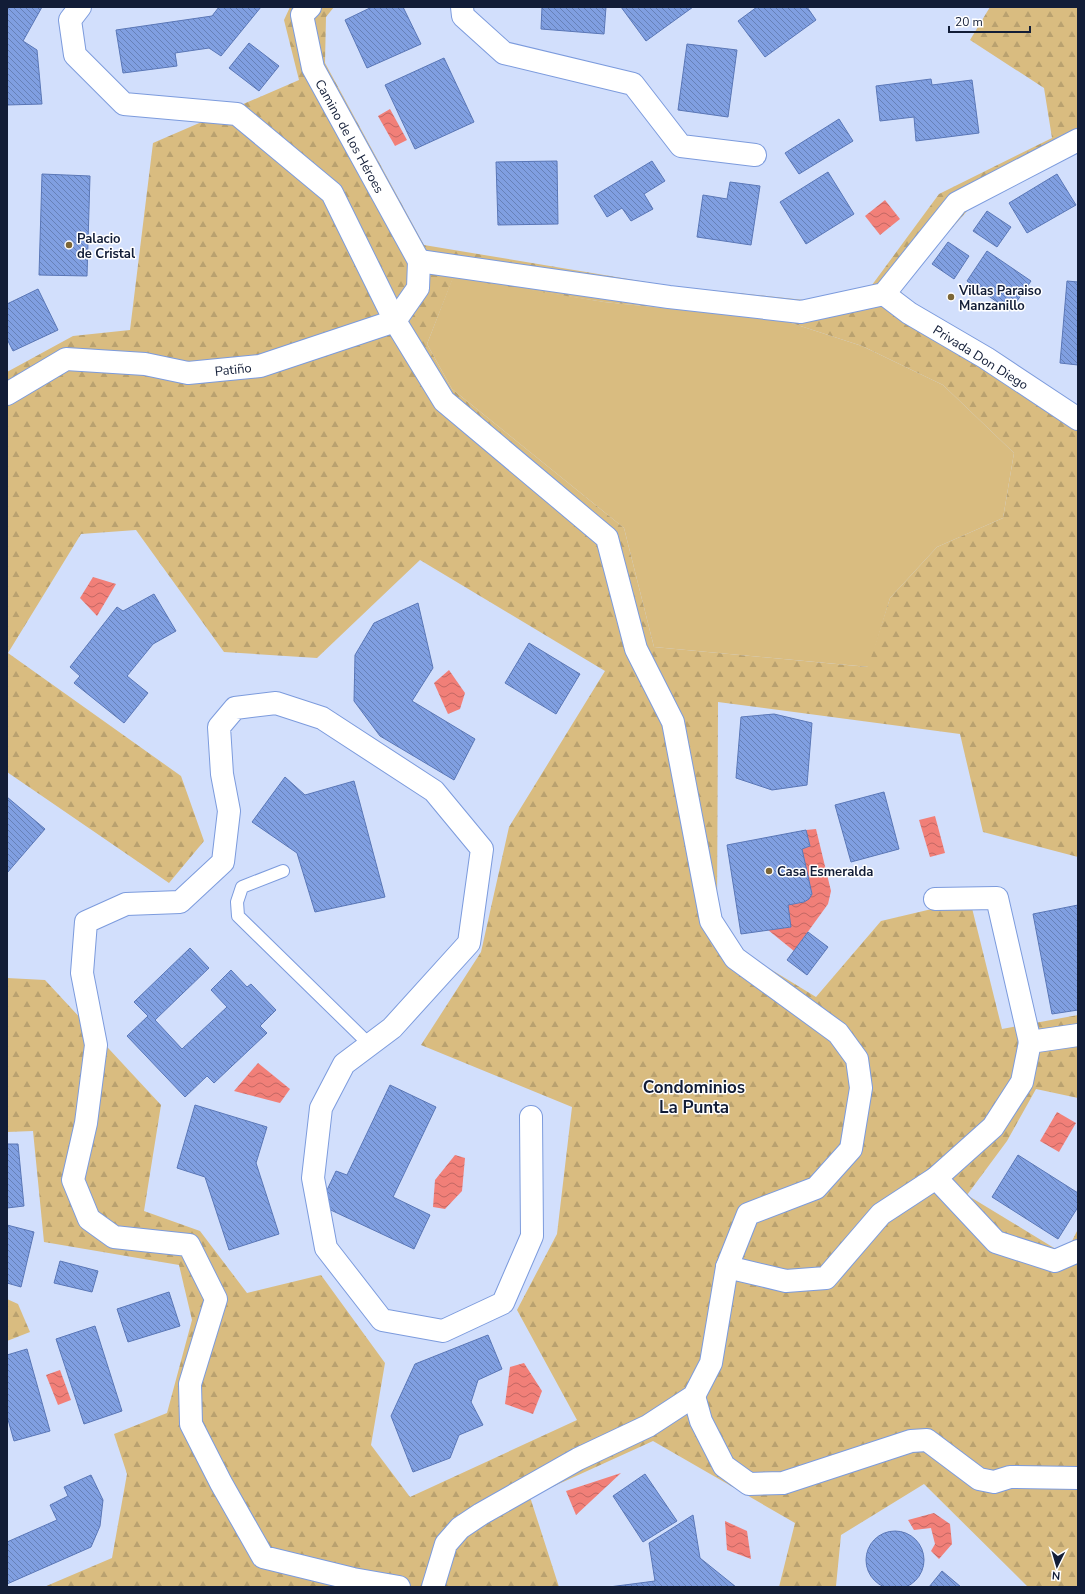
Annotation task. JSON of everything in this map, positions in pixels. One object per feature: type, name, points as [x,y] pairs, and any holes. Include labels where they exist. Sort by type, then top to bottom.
[{"type":"street","points":[[80,7],[70,20],[75,55],[124,104],[237,114],[332,193],[395,320],[444,401],[607,538],[636,648],[673,722],[711,921],[735,958],[838,1032],[857,1059],[861,1088],[851,1149],[816,1188],[748,1214],[727,1267],[711,1363],[694,1396],[648,1426],[578,1459],[481,1514],[460,1528],[446,1544],[433,1587]]},
{"type":"street","name":"Camino de los Héroes","points":[[310,7],[302,15],[313,68],[419,261]]},
{"type":"street","points":[[462,7],[462,16],[504,53],[633,84],[681,146],[755,155]]},
{"type":"street","points":[[395,320],[418,288],[419,261],[669,297],[801,312],[884,294],[957,203],[1078,140]]},
{"type":"street","name":"Privada Don Diego","points":[[884,294],[909,313],[986,358],[1078,419]]},
{"type":"street","name":"Patiño","points":[[7,394],[66,359],[145,364],[188,373],[260,366],[395,320]]},
{"type":"street","points":[[399,1587],[353,1579],[263,1557],[221,1484],[191,1424],[190,1384],[216,1299],[189,1245],[114,1236],[89,1219],[73,1180],[86,1123],[96,1045],[82,973],[86,922],[126,904],[180,902],[223,862],[229,810],[222,774],[219,727],[235,708],[276,703],[322,718],[434,791],[482,849],[469,943],[392,1028],[344,1064],[321,1108],[313,1178],[326,1248],[382,1320],[443,1331],[503,1303],[532,1236],[531,1117]]},
{"type":"street","points":[[727,1267],[786,1281],[826,1278],[881,1214],[936,1178],[993,1127],[1022,1082],[1030,1042],[997,898],[936,899]]},
{"type":"street","points":[[1030,1042],[1078,1035]]},
{"type":"street","points":[[936,1178],[996,1242],[1055,1261],[1078,1251]]},
{"type":"street","points":[[694,1396],[701,1421],[724,1466],[749,1484],[783,1483],[911,1441],[927,1440],[979,1479],[994,1482],[1010,1477],[1078,1478]]},
{"type":"lane","points":[[283,871],[242,887],[237,902],[238,916],[370,1045]]},
{"type":"green space","points":[[290,7],[334,7],[326,17],[325,63],[424,245],[670,286],[804,300],[872,285],[939,194],[1052,138],[1044,88],[970,40],[990,7],[1078,7],[1078,152],[968,210],[898,289],[914,305],[1078,406],[1078,857],[983,832],[960,734],[718,702],[717,918],[739,950],[816,997],[881,921],[970,900],[1002,1029],[1078,1015],[1078,1098],[1036,1089],[1007,1141],[967,1195],[1059,1251],[1071,1243],[1078,1229],[1078,1587],[1028,1587],[924,1484],[841,1535],[836,1586],[838,1587],[779,1587],[795,1523],[653,1441],[530,1497],[559,1587],[44,1587],[112,1558],[127,1474],[114,1434],[167,1413],[192,1320],[179,1265],[44,1242],[33,1131],[7,1132],[7,978],[45,980],[161,1105],[144,1211],[200,1231],[247,1293],[321,1275],[385,1363],[371,1445],[410,1497],[577,1420],[517,1310],[557,1234],[572,1107],[421,1045],[481,952],[509,827],[605,671],[420,560],[317,658],[224,652],[136,530],[81,534],[8,653],[181,776],[204,841],[169,883],[7,772],[7,372],[73,336],[130,330],[153,143],[299,80],[284,20]],"holes":[[[453,278],[604,302],[782,320],[862,346],[943,385],[1014,453],[1003,518],[937,547],[890,598],[868,667],[654,647],[624,528],[452,389],[427,344]]]},
{"type":"green space","points":[[453,277],[604,302],[782,320],[862,346],[943,385],[1014,453],[1003,518],[937,547],[890,598],[869,667],[654,647],[624,528],[452,389],[427,344]]},
{"type":"green space","points":[[7,1299],[18,1304],[30,1332],[7,1341]]},
{"type":"water","points":[[390,109],[407,140],[395,146],[378,116]]},
{"type":"water","points":[[885,200],[900,219],[880,235],[865,216]]},
{"type":"water","points":[[93,577],[116,584],[97,616],[80,598]]},
{"type":"water","points":[[449,670],[465,693],[460,709],[448,714],[434,683]]},
{"type":"water","points":[[935,816],[945,853],[930,857],[919,820]]},
{"type":"water","points":[[816,829],[831,891],[828,904],[794,951],[768,930],[791,927],[788,905],[808,900],[812,894],[802,849],[810,846],[806,830]]},
{"type":"water","points":[[258,1063],[290,1089],[280,1103],[234,1091]]},
{"type":"water","points":[[1057,1112],[1076,1123],[1059,1152],[1040,1141]]},
{"type":"water","points":[[455,1155],[465,1158],[462,1191],[445,1209],[433,1207],[435,1180]]},
{"type":"water","points":[[524,1363],[542,1391],[533,1414],[505,1404],[510,1367]]},
{"type":"water","points":[[60,1370],[71,1400],[58,1405],[46,1375]]},
{"type":"water","points":[[621,1473],[576,1515],[566,1491]]},
{"type":"water","points":[[934,1513],[950,1524],[952,1544],[939,1559],[931,1551],[935,1544],[931,1528],[914,1530],[908,1520]]},
{"type":"water","points":[[725,1521],[747,1531],[751,1559],[727,1550]]},
{"type":"building","points":[[7,7],[42,7],[23,41],[37,50],[42,104],[7,105]]},
{"type":"building","points":[[219,7],[261,7],[221,56],[209,48],[175,53],[177,66],[123,73],[116,30],[212,16]]},
{"type":"building","points":[[372,7],[403,7],[421,44],[367,68],[345,20]]},
{"type":"building","points":[[542,7],[606,7],[604,34],[541,29]]},
{"type":"building","points":[[621,7],[693,7],[646,41]]},
{"type":"building","points":[[757,7],[807,7],[816,20],[765,57],[738,21]]},
{"type":"building","points":[[249,43],[279,66],[259,91],[229,68]]},
{"type":"building","points":[[687,44],[737,50],[728,117],[678,110]]},
{"type":"building","points":[[444,58],[474,122],[415,149],[385,85]]},
{"type":"building","points":[[931,79],[932,85],[972,80],[979,133],[916,141],[914,117],[880,121],[876,86]]},
{"type":"building","points":[[839,119],[853,141],[799,174],[785,153]]},
{"type":"building","points":[[557,161],[558,224],[498,225],[496,162]]},
{"type":"building","points":[[652,161],[665,181],[644,194],[653,209],[631,221],[622,208],[607,217],[594,196]]},
{"type":"building","points":[[828,172],[854,214],[806,244],[780,202]]},
{"type":"building","points":[[42,174],[90,176],[87,276],[39,275]]},
{"type":"building","points":[[1057,174],[1076,205],[1027,233],[1009,203]]},
{"type":"building","points":[[730,182],[760,186],[751,245],[697,237],[703,195],[727,199]]},
{"type":"building","points":[[987,211],[1011,227],[997,247],[973,231]]},
{"type":"building","points":[[948,242],[969,256],[954,279],[932,264]]},
{"type":"building","points":[[987,251],[1031,281],[1010,311],[967,281]]},
{"type":"building","points":[[1067,281],[1078,282],[1078,365],[1060,363]]},
{"type":"building","points":[[38,289],[58,330],[13,351],[7,339],[7,304]]},
{"type":"building","points":[[154,594],[176,631],[153,644],[127,676],[148,693],[124,723],[74,683],[80,676],[70,667],[117,607],[123,611]]},
{"type":"building","points":[[418,603],[433,668],[412,701],[475,739],[454,780],[380,736],[354,701],[355,655],[374,623]]},
{"type":"building","points":[[529,643],[580,674],[556,714],[505,683]]},
{"type":"building","points":[[774,714],[812,723],[807,785],[772,790],[736,778],[741,717]]},
{"type":"building","points":[[285,777],[305,795],[354,781],[385,897],[315,912],[297,853],[252,822]]},
{"type":"building","points":[[884,792],[899,849],[851,862],[835,805]]},
{"type":"building","points":[[7,797],[45,829],[7,873]]},
{"type":"building","name":"Casa Esmeralda","points":[[806,830],[810,846],[802,849],[812,894],[809,899],[804,902],[788,905],[791,927],[741,934],[727,845]]},
{"type":"building","points":[[1078,905],[1078,1010],[1052,1014],[1033,914]]},
{"type":"building","points":[[808,932],[828,947],[807,975],[787,960]]},
{"type":"building","points":[[190,948],[209,968],[155,1020],[182,1049],[227,1007],[211,990],[231,970],[247,987],[251,984],[276,1010],[260,1026],[267,1033],[214,1083],[207,1076],[185,1097],[127,1036],[148,1016],[134,1002]]},
{"type":"building","points":[[390,1085],[436,1107],[393,1197],[430,1215],[414,1249],[320,1205],[336,1171],[347,1175]]},
{"type":"building","points":[[195,1105],[267,1127],[256,1163],[279,1234],[229,1250],[205,1177],[177,1168]]},
{"type":"building","points":[[7,1144],[18,1144],[24,1206],[7,1208]]},
{"type":"building","points":[[1018,1155],[1078,1193],[1078,1207],[1058,1239],[992,1197]]},
{"type":"building","points":[[7,1225],[34,1232],[21,1287],[7,1283]]},
{"type":"building","points":[[60,1261],[98,1271],[92,1292],[54,1283]]},
{"type":"building","points":[[169,1292],[180,1326],[128,1342],[117,1309]]},
{"type":"building","points":[[95,1326],[122,1411],[84,1424],[56,1339]]},
{"type":"building","points":[[488,1335],[502,1369],[478,1380],[471,1402],[483,1425],[459,1435],[450,1458],[413,1472],[391,1416],[415,1364]]},
{"type":"building","points":[[27,1349],[50,1431],[14,1441],[7,1416],[7,1355]]},
{"type":"building","points":[[645,1474],[677,1521],[643,1542],[613,1496]]},
{"type":"building","points":[[91,1475],[103,1500],[100,1526],[91,1547],[7,1584],[7,1542],[57,1520],[50,1505],[68,1496],[64,1487]]},
{"type":"building","points":[[693,1515],[700,1558],[736,1587],[609,1587],[655,1581],[649,1543]]},
{"type":"building","points":[[895,1531],[906,1533],[916,1539],[922,1549],[924,1560],[922,1571],[916,1581],[906,1587],[895,1589],[884,1587],[874,1581],[868,1571],[866,1560],[868,1549],[874,1539],[884,1533]]},
{"type":"building","points":[[942,1571],[961,1587],[929,1587]]},
{"type":"place","name":"Palacio de Cristal","points":[[69,245]]},
{"type":"place","name":"Villas Paraiso Manzanillo","points":[[951,297]]},
{"type":"place","name":"Casa Esmeralda","points":[[769,871]]},
{"type":"district","name":"Condominios La Punta","points":[[694,1097]]}]
